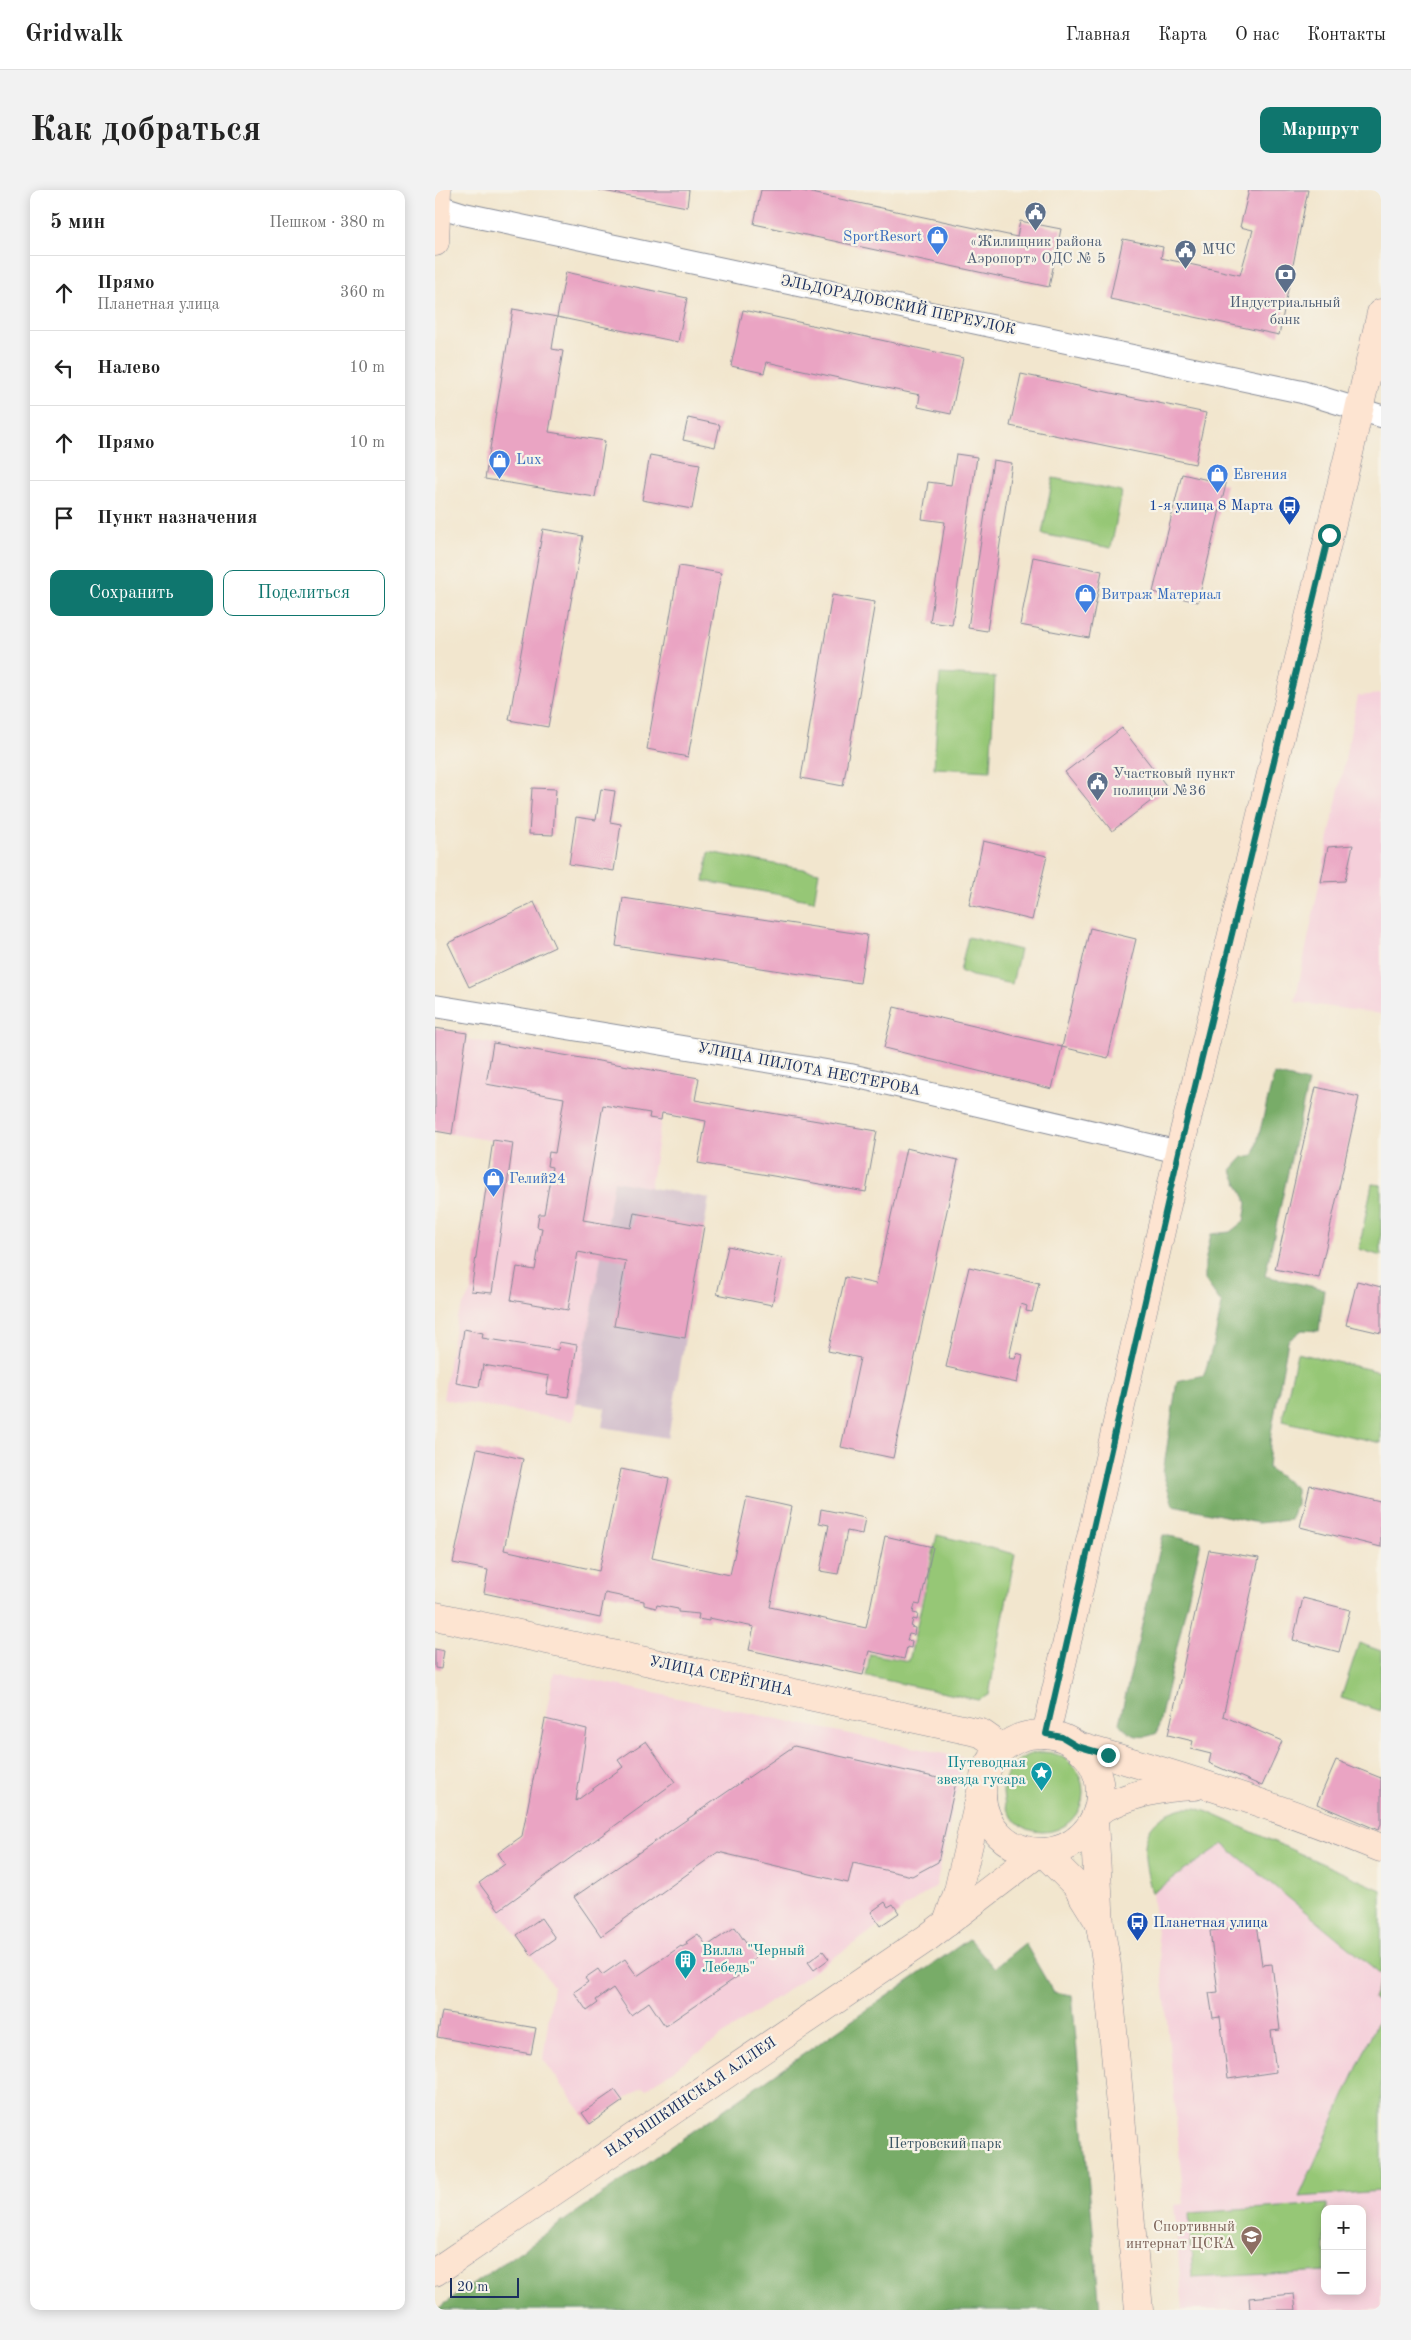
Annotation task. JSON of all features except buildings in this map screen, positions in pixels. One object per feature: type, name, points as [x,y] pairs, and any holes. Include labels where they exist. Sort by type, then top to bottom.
[{"type":"street","points":[[435,242],[436,200]]},
{"type":"street","name":"ЭЛЬДОРАДОВСКИЙ ПЕРЕУЛОК","points":[[436,200],[464,214],[1302,392],[1370,413]]},
{"type":"street","points":[[1046,1734],[1179,1152],[1370,413],[1381,313]]},
{"type":"street","name":"УЛИЦА ПИЛОТА НЕСТЕРОВА","points":[[435,1006],[850,1075],[1179,1152]]},
{"type":"street","name":"УЛИЦА СЕРЁГИНА","points":[[435,1616],[981,1733],[991,1740],[996,1753]]},
{"type":"street","points":[[947,1923],[958,1891],[986,1770],[996,1753],[1010,1742],[1028,1735],[1046,1734],[1062,1737],[1077,1746],[1212,1785],[1307,1818],[1381,1848]]},
{"type":"street","points":[[1077,1746],[1091,1761],[1099,1781],[1101,1796],[1096,1815],[1100,1925],[1107,1966],[1139,2310]]},
{"type":"street","points":[[981,1788],[984,1812],[996,1832],[1015,1847],[1041,1853],[1061,1850],[1081,1838],[1096,1815],[1132,1796],[1167,1787],[1212,1785]]},
{"type":"street","points":[[1041,1853],[1075,1886],[1100,1925]]},
{"type":"street","name":"НАРЫШКИНСКАЯ АЛЛЕЯ","points":[[435,2272],[947,1923],[1041,1853]]},
{"type":"shaded area","points":[[1381,694],[1381,1014],[1295,1002],[1358,696]]},
{"type":"shaded area","points":[[466,1039],[699,1078],[692,1119],[662,1114],[650,1188],[614,1182],[573,1421],[443,1399],[457,1317],[471,1291],[492,1293],[513,1144],[452,1134]]},
{"type":"shaded area","points":[[614,1181],[709,1198],[668,1438],[602,1427],[605,1408],[576,1403]]},
{"type":"shaded area","points":[[554,1672],[964,1758],[936,1886],[646,2089],[642,2087],[590,2124],[543,2059],[553,1986],[479,1883],[505,1864],[498,1853],[522,1836]]},
{"type":"shaded area","points":[[1223,1844],[1381,1974],[1373,1999],[1381,2003],[1381,2014],[1299,2196],[1381,2191],[1381,2310],[1183,2310],[1174,2205],[1184,2204],[1164,1989],[1152,1893]]},
{"type":"green space","points":[[1053,478],[1122,492],[1111,548],[1042,534]]},
{"type":"green space","points":[[940,674],[995,677],[990,771],[934,768]]},
{"type":"green space","points":[[709,852],[819,872],[814,901],[704,881]]},
{"type":"green space","points":[[968,937],[1020,950],[1012,984],[972,976],[960,971]]},
{"type":"green space","points":[[1274,1074],[1308,1082],[1265,1276],[1324,1289],[1319,1331],[1302,1330],[1288,1341],[1271,1433],[1268,1468],[1296,1488],[1296,1505],[1290,1520],[1258,1523],[1173,1505],[1163,1473],[1177,1381],[1204,1375],[1214,1342],[1222,1304],[1205,1280],[1205,1262],[1211,1234],[1230,1232],[1244,1221],[1247,1203],[1231,1170],[1243,1157],[1254,1155]]},
{"type":"green space","points":[[1372,1184],[1381,1185],[1381,1256],[1359,1249]]},
{"type":"green space","points":[[1297,1353],[1381,1372],[1381,1443],[1282,1421]]},
{"type":"green space","points":[[937,1535],[1015,1554],[989,1695],[978,1700],[866,1676],[870,1654],[909,1661]]},
{"type":"green space","points":[[1163,1535],[1201,1542],[1157,1733],[1141,1737],[1127,1731],[1119,1723]]},
{"type":"green space","points":[[1359,1643],[1381,1651],[1381,1711],[1341,1698]]},
{"type":"green space","points":[[1043,1752],[1058,1755],[1071,1764],[1080,1777],[1083,1792],[1080,1807],[1071,1820],[1058,1829],[1043,1832],[1028,1829],[1015,1820],[1006,1807],[1003,1792],[1006,1777],[1015,1764],[1028,1755]]},
{"type":"green space","points":[[1183,1808],[1196,1808],[1208,1812],[1381,1890],[1381,1974],[1223,1844],[1152,1893],[1145,1852],[1149,1830],[1167,1814]]},
{"type":"green space","name":"Петровский парк","points":[[969,1939],[994,1968],[1025,1943],[1053,1992],[1072,1995],[1100,2310],[436,2310]]},
{"type":"green space","points":[[1381,1979],[1381,2003],[1373,1999]]},
{"type":"green space","points":[[1381,2014],[1381,2191],[1299,2197]]},
{"type":"green space","points":[[1327,2204],[1321,2205],[1321,2271],[1193,2278],[1189,2213]]},
{"type":"place","name":"«Жилищник района Аэропорт» ОДС № 5","points":[[1036,232]]},
{"type":"place","name":"SportResort","points":[[938,256]]},
{"type":"place","name":"МЧС","points":[[1186,269]]},
{"type":"place","name":"Индустриальный банк","points":[[1285,294]]},
{"type":"place","name":"Lux","points":[[500,479]]},
{"type":"place","name":"Евгения","points":[[1217,494]]},
{"type":"place","name":"1-я улица 8 Марта","points":[[1289,525]]},
{"type":"place","name":"Витраж Материал","points":[[1085,614]]},
{"type":"place","name":"Участковый пункт полиции №36","points":[[1097,802]]},
{"type":"place","name":"Гелий24","points":[[493,1198]]},
{"type":"place","name":"Путеводная звезда гусара","points":[[1042,1791]]},
{"type":"place","name":"Планетная улица","points":[[1137,1942]]},
{"type":"place","name":"Вилла \"Черный Лебедь\"","points":[[686,1979]]},
{"type":"place","name":"Спортивный интернат ЦСКА","points":[[1251,2255]]},
{"type":"route","points":[[1108,1755],[1077,1746],[1062,1737],[1046,1734],[1179,1152],[1329,535]]}]
